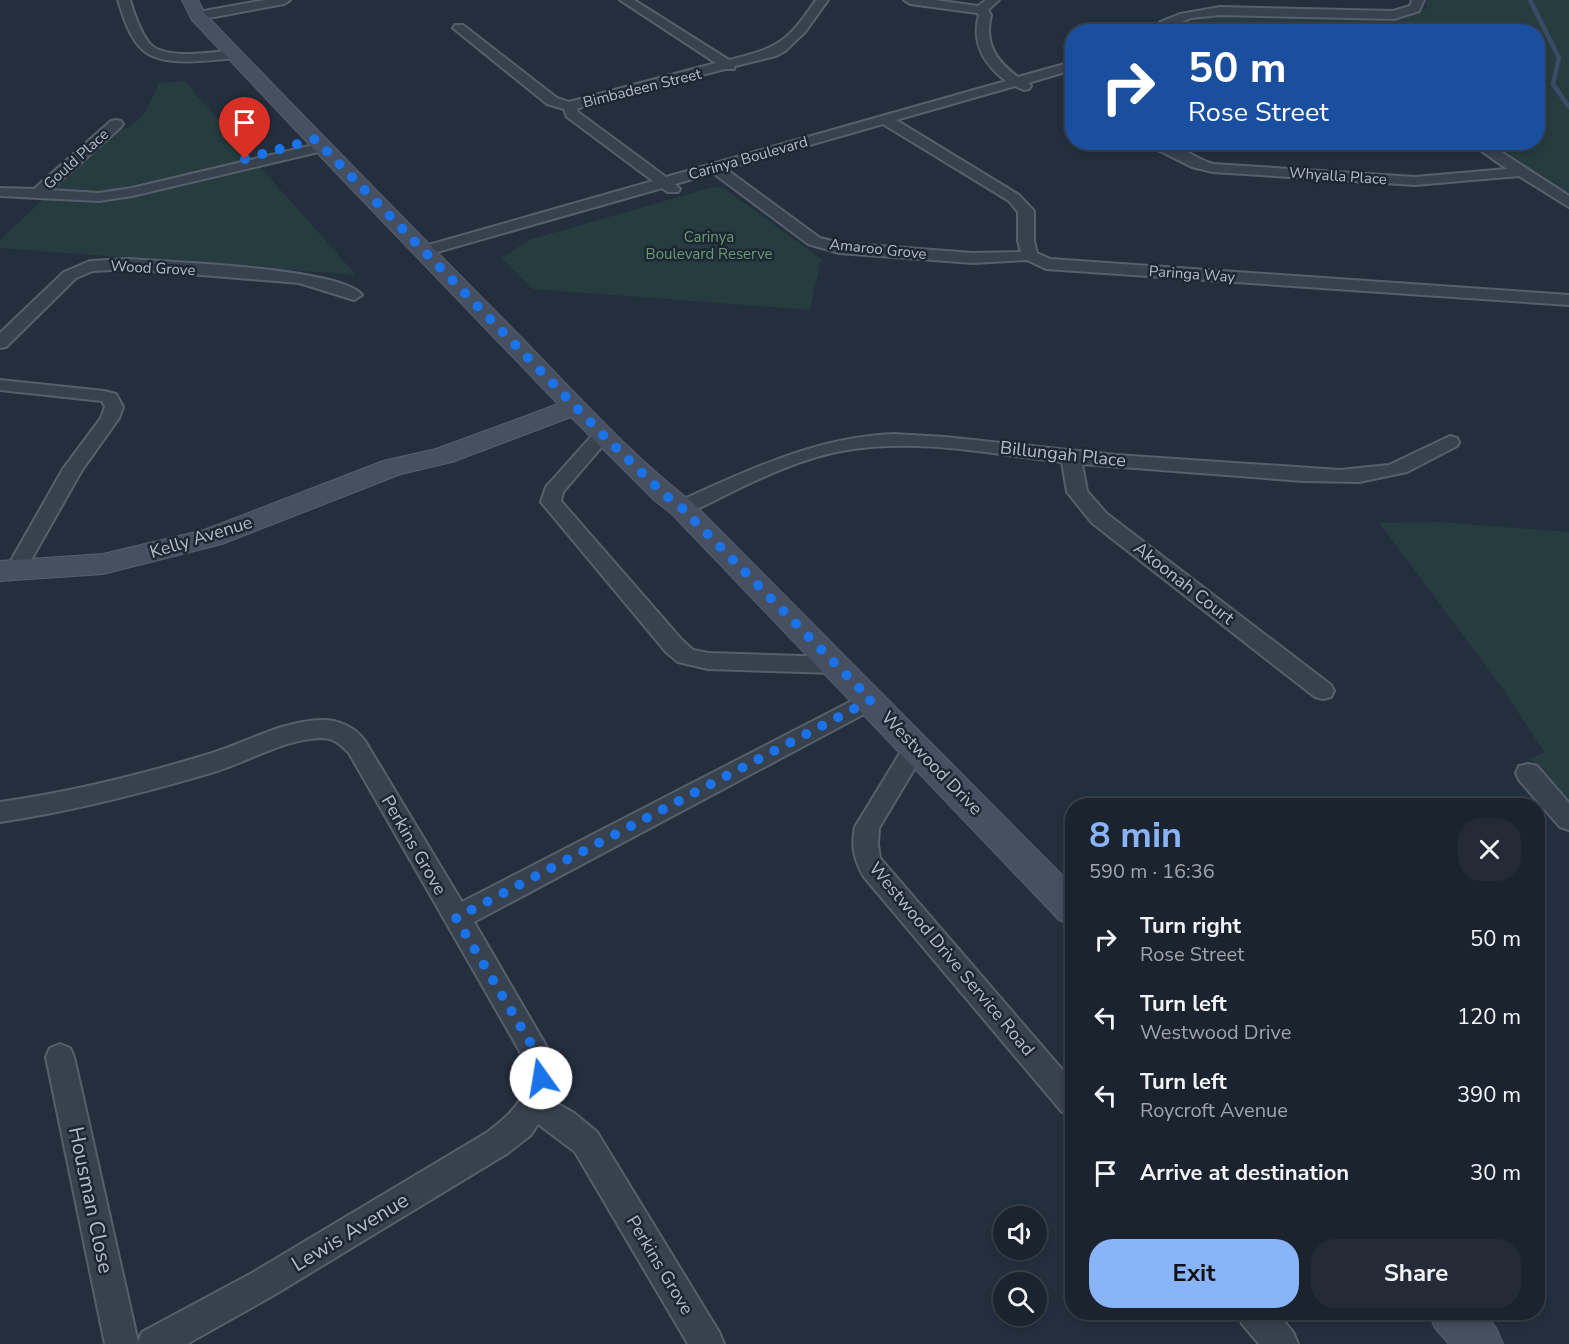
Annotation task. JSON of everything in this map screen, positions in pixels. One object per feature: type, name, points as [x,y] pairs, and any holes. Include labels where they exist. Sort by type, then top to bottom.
[{"type":"street","points":[[123,0],[146,47],[156,54],[174,56],[235,54]]},
{"type":"street","points":[[194,8],[284,0]]},
{"type":"street","points":[[626,0],[729,66]]},
{"type":"street","name":"Bimbadeen Street","points":[[669,186],[572,114],[570,107],[584,101],[729,66],[772,53],[789,45],[804,29],[822,0]]},
{"type":"street","points":[[910,0],[981,10],[985,15],[981,25],[980,40],[992,60],[1022,85]]},
{"type":"street","points":[[981,10],[993,0]]},
{"type":"street","points":[[1167,24],[1175,18],[1220,11],[1394,15],[1415,8],[1418,0]]},
{"type":"street","name":"Westwood Drive","points":[[194,8],[319,143],[603,435],[664,494],[682,508],[1065,902]]},
{"type":"street","points":[[459,28],[552,101],[570,107]]},
{"type":"street","name":"Carinya Boulevard","points":[[428,255],[1022,85],[1065,69]]},
{"type":"street","name":"Carinya Boulevard","points":[[1022,85],[1065,76]]},
{"type":"street","points":[[890,123],[1014,198],[1026,211],[1026,241],[1030,255]]},
{"type":"street","name":"Gould Place","points":[[37,194],[116,124]]},
{"type":"street","points":[[0,192],[99,197],[132,192],[319,143]]},
{"type":"street","name":"Whyalla Place","points":[[1169,150],[1197,164],[1213,168],[1416,181],[1520,171]]},
{"type":"street","points":[[1488,150],[1569,202]]},
{"type":"street","name":"Amaroo Grove","points":[[719,172],[814,241],[839,248],[973,258],[1009,258],[1030,255]]},
{"type":"street","name":"Paringa Way","points":[[1030,255],[1046,264],[1569,300]]},
{"type":"street","name":"Wood Grove","points":[[0,343],[70,275],[90,266],[128,264],[310,280],[354,295]]},
{"type":"street","points":[[335,287],[353,276]]},
{"type":"street","points":[[0,385],[104,396],[110,398],[114,407],[110,418],[73,469],[8,571]]},
{"type":"street","name":"Kelly Avenue","points":[[8,571],[103,564],[165,550],[246,525],[393,468],[443,456],[570,400]]},
{"type":"street","points":[[603,435],[553,491],[551,502],[674,646],[686,656],[708,661],[834,665]]},
{"type":"street","name":"Billungah Place","points":[[682,508],[774,467],[839,445],[858,442],[896,440],[989,447],[1071,457],[1310,475],[1359,475],[1394,470],[1450,442]]},
{"type":"street","name":"Akoonah Court","points":[[1071,457],[1077,492],[1099,518],[1323,691]]},
{"type":"street","points":[[456,918],[871,700]]},
{"type":"street","name":"Perkins Grove","points":[[0,812],[43,806],[162,777],[220,760],[302,731],[321,728],[337,730],[350,738],[537,1057],[541,1071],[541,1086],[539,1097],[533,1106],[563,1123],[586,1142],[707,1344]]},
{"type":"street","name":"Westwood Drive Service Road","points":[[916,746],[867,827],[866,858],[1065,1093]]},
{"type":"street","points":[[1528,773],[1569,820]]},
{"type":"street","name":"Housman Close","points":[[60,1057],[122,1344]]},
{"type":"street","name":"Lewis Avenue","points":[[154,1344],[263,1284],[497,1143],[514,1130],[533,1106]]},
{"type":"street","points":[[1261,1320],[1281,1344]]},
{"type":"street","points":[[1458,1320],[1480,1344]]},
{"type":"green space","points":[[1426,0],[1569,0],[1569,196],[1497,150],[1545,150],[1545,24],[1179,24],[1206,15],[1392,18],[1413,15],[1427,8]]},
{"type":"green space","points":[[184,81],[356,275],[0,248],[0,240],[117,131],[126,129],[139,120],[159,83]]},
{"type":"green space","name":"Carinya Boulevard Reserve","points":[[713,187],[724,188],[821,259],[810,310],[533,289],[501,258],[529,240]]},
{"type":"green space","points":[[1441,522],[1569,532],[1569,806],[1530,758],[1545,753],[1503,689],[1379,523]]},
{"type":"waterway","points":[[1530,0],[1542,24]]},
{"type":"waterway","points":[[1545,30],[1559,58],[1553,84],[1569,107]]},
{"type":"route","points":[[245,159],[315,139],[603,435],[664,494],[682,508],[834,665],[871,700],[456,918],[534,1049],[541,1078]]}]
